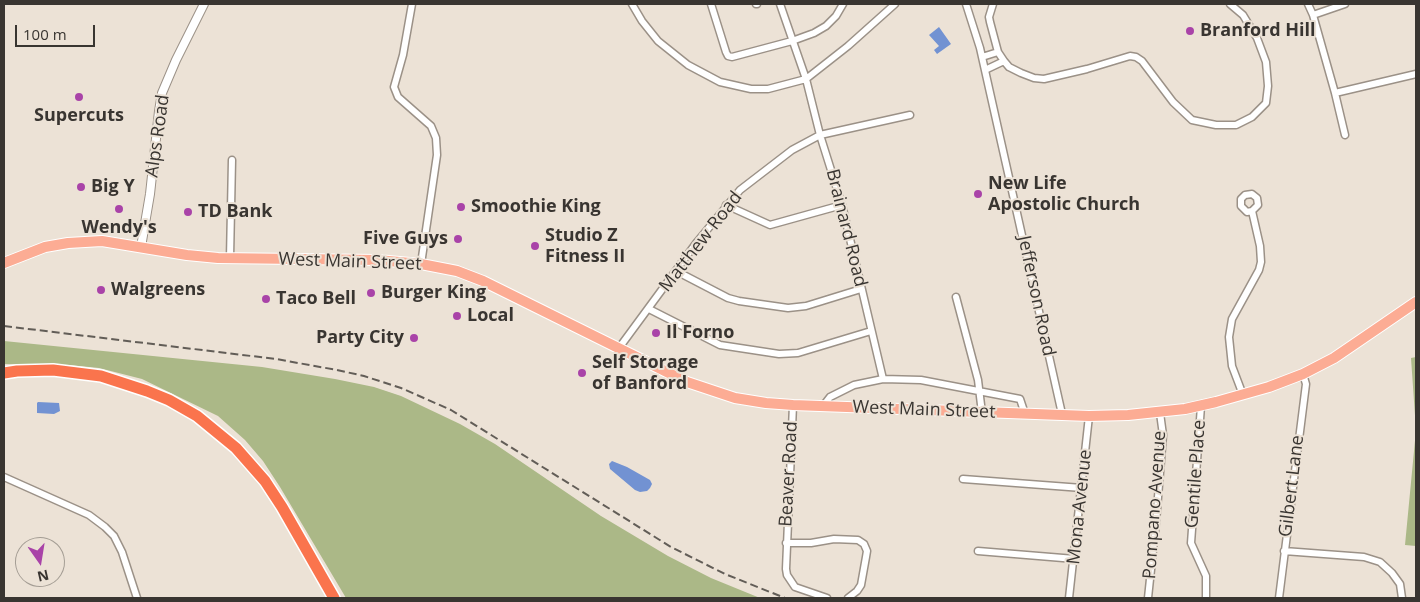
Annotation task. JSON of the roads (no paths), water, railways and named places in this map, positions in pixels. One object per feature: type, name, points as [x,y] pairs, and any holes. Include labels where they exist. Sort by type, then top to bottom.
[{"type":"highway","points":[[4,374],[17,371],[53,370],[101,376],[169,400],[197,416],[229,442],[265,481],[334,598]]},
{"type":"highway","points":[[4,374],[53,374],[101,381],[152,397],[198,423],[226,445],[262,484],[329,598]]},
{"type":"main road","name":"West Main Street","points":[[4,263],[45,247],[68,243],[102,241],[187,255],[230,258],[384,260],[421,264],[457,272],[483,281],[686,382],[720,394],[756,402],[793,405],[1089,416],[1160,413],[1201,406],[1269,387],[1303,374],[1334,358],[1416,302]]},
{"type":"street","name":"Alps Road","points":[[141,247],[162,93],[170,72],[204,4]]},
{"type":"street","points":[[412,4],[403,55],[394,87],[398,97],[431,126],[436,138],[437,155],[421,264]]},
{"type":"street","points":[[632,4],[642,21],[658,41],[688,65],[720,82],[752,89],[768,89],[806,79],[848,46],[893,4]]},
{"type":"street","points":[[711,4],[728,56],[732,57],[814,33],[826,26],[836,16],[843,4]]},
{"type":"street","name":"Brainard Road","points":[[780,4],[806,79],[820,135],[842,205],[883,379]]},
{"type":"street","name":"Jefferson Road","points":[[966,4],[985,70],[1062,414]]},
{"type":"street","points":[[992,4],[989,17],[998,52],[1009,66],[1021,73],[1034,78],[1044,79],[1136,56],[1174,102],[1192,120],[1216,125],[1236,125],[1252,117],[1266,103],[1268,86],[1266,62],[1257,38],[1243,15],[1230,4]]},
{"type":"street","points":[[1308,4],[1336,92],[1344,135]]},
{"type":"street","points":[[1313,15],[1345,4]]},
{"type":"street","points":[[982,58],[998,52]]},
{"type":"street","points":[[985,70],[1004,61]]},
{"type":"street","points":[[1336,92],[1416,74]]},
{"type":"street","name":"Matthew Road","points":[[619,348],[726,204],[740,190],[792,150],[820,135],[910,115]]},
{"type":"street","points":[[230,258],[232,160]]},
{"type":"street","points":[[726,204],[770,225],[842,205]]},
{"type":"street","points":[[1243,395],[1232,366],[1229,337],[1232,319],[1260,270],[1260,246],[1252,211]]},
{"type":"street","points":[[676,271],[728,298],[788,308],[806,306],[861,289]]},
{"type":"street","points":[[956,297],[980,391],[982,412]]},
{"type":"street","points":[[649,309],[720,345],[775,354],[798,353],[871,331]]},
{"type":"street","name":"Gilbert Lane","points":[[1279,598],[1306,384],[1303,374]]},
{"type":"street","name":"West Main Street","points":[[822,406],[830,397],[854,385],[883,379],[920,380],[1020,398],[1024,414]]},
{"type":"street","name":"Beaver Road","points":[[793,405],[786,569],[795,587],[826,598]]},
{"type":"street","name":"Gentile Place","points":[[1201,406],[1191,542],[1206,576],[1206,598]]},
{"type":"street","name":"Pompano Avenue","points":[[1148,598],[1163,435],[1160,413]]},
{"type":"street","name":"Mona Avenue","points":[[1070,598],[1089,416]]},
{"type":"street","points":[[4,477],[79,510],[105,527],[114,536],[122,552],[137,598]]},
{"type":"street","points":[[963,479],[1082,488]]},
{"type":"street","name":"Beaver Road","points":[[786,543],[811,543],[834,539],[858,540],[864,544],[867,551],[861,585],[848,598]]},
{"type":"street","points":[[978,551],[1075,559]]},
{"type":"street","points":[[1284,551],[1364,556],[1380,562],[1392,572],[1400,584],[1402,598]]},
{"type":"water","points":[[939,27],[951,44],[937,54],[934,50],[939,46],[929,35]]},
{"type":"water","points":[[38,402],[59,403],[60,411],[54,414],[37,413]]},
{"type":"water","points":[[612,461],[650,480],[652,484],[650,488],[647,491],[640,492],[635,490],[610,469],[609,464]]},
{"type":"railway","points":[[4,326],[276,359],[364,376],[401,388],[451,410],[671,547],[725,574],[785,598]]},
{"type":"place","name":"Branford Hill","points":[[1190,31]]},
{"type":"place","name":"Supercuts","points":[[79,97]]},
{"type":"place","name":"Big Y","points":[[81,187]]},
{"type":"place","name":"New Life Apostolic Church","points":[[978,194]]},
{"type":"place","name":"Smoothie King","points":[[461,207]]},
{"type":"place","name":"Wendy's","points":[[119,209]]},
{"type":"place","name":"TD Bank","points":[[188,212]]},
{"type":"place","name":"Five Guys","points":[[458,239]]},
{"type":"place","name":"Studio Z Fitness II","points":[[535,246]]},
{"type":"place","name":"Walgreens","points":[[101,290]]},
{"type":"place","name":"Burger King","points":[[371,293]]},
{"type":"place","name":"Taco Bell","points":[[266,299]]},
{"type":"place","name":"Local","points":[[457,316]]},
{"type":"place","name":"Il Forno","points":[[656,333]]},
{"type":"place","name":"Party City","points":[[414,338]]},
{"type":"place","name":"Self Storage of Banford","points":[[582,373]]}]
